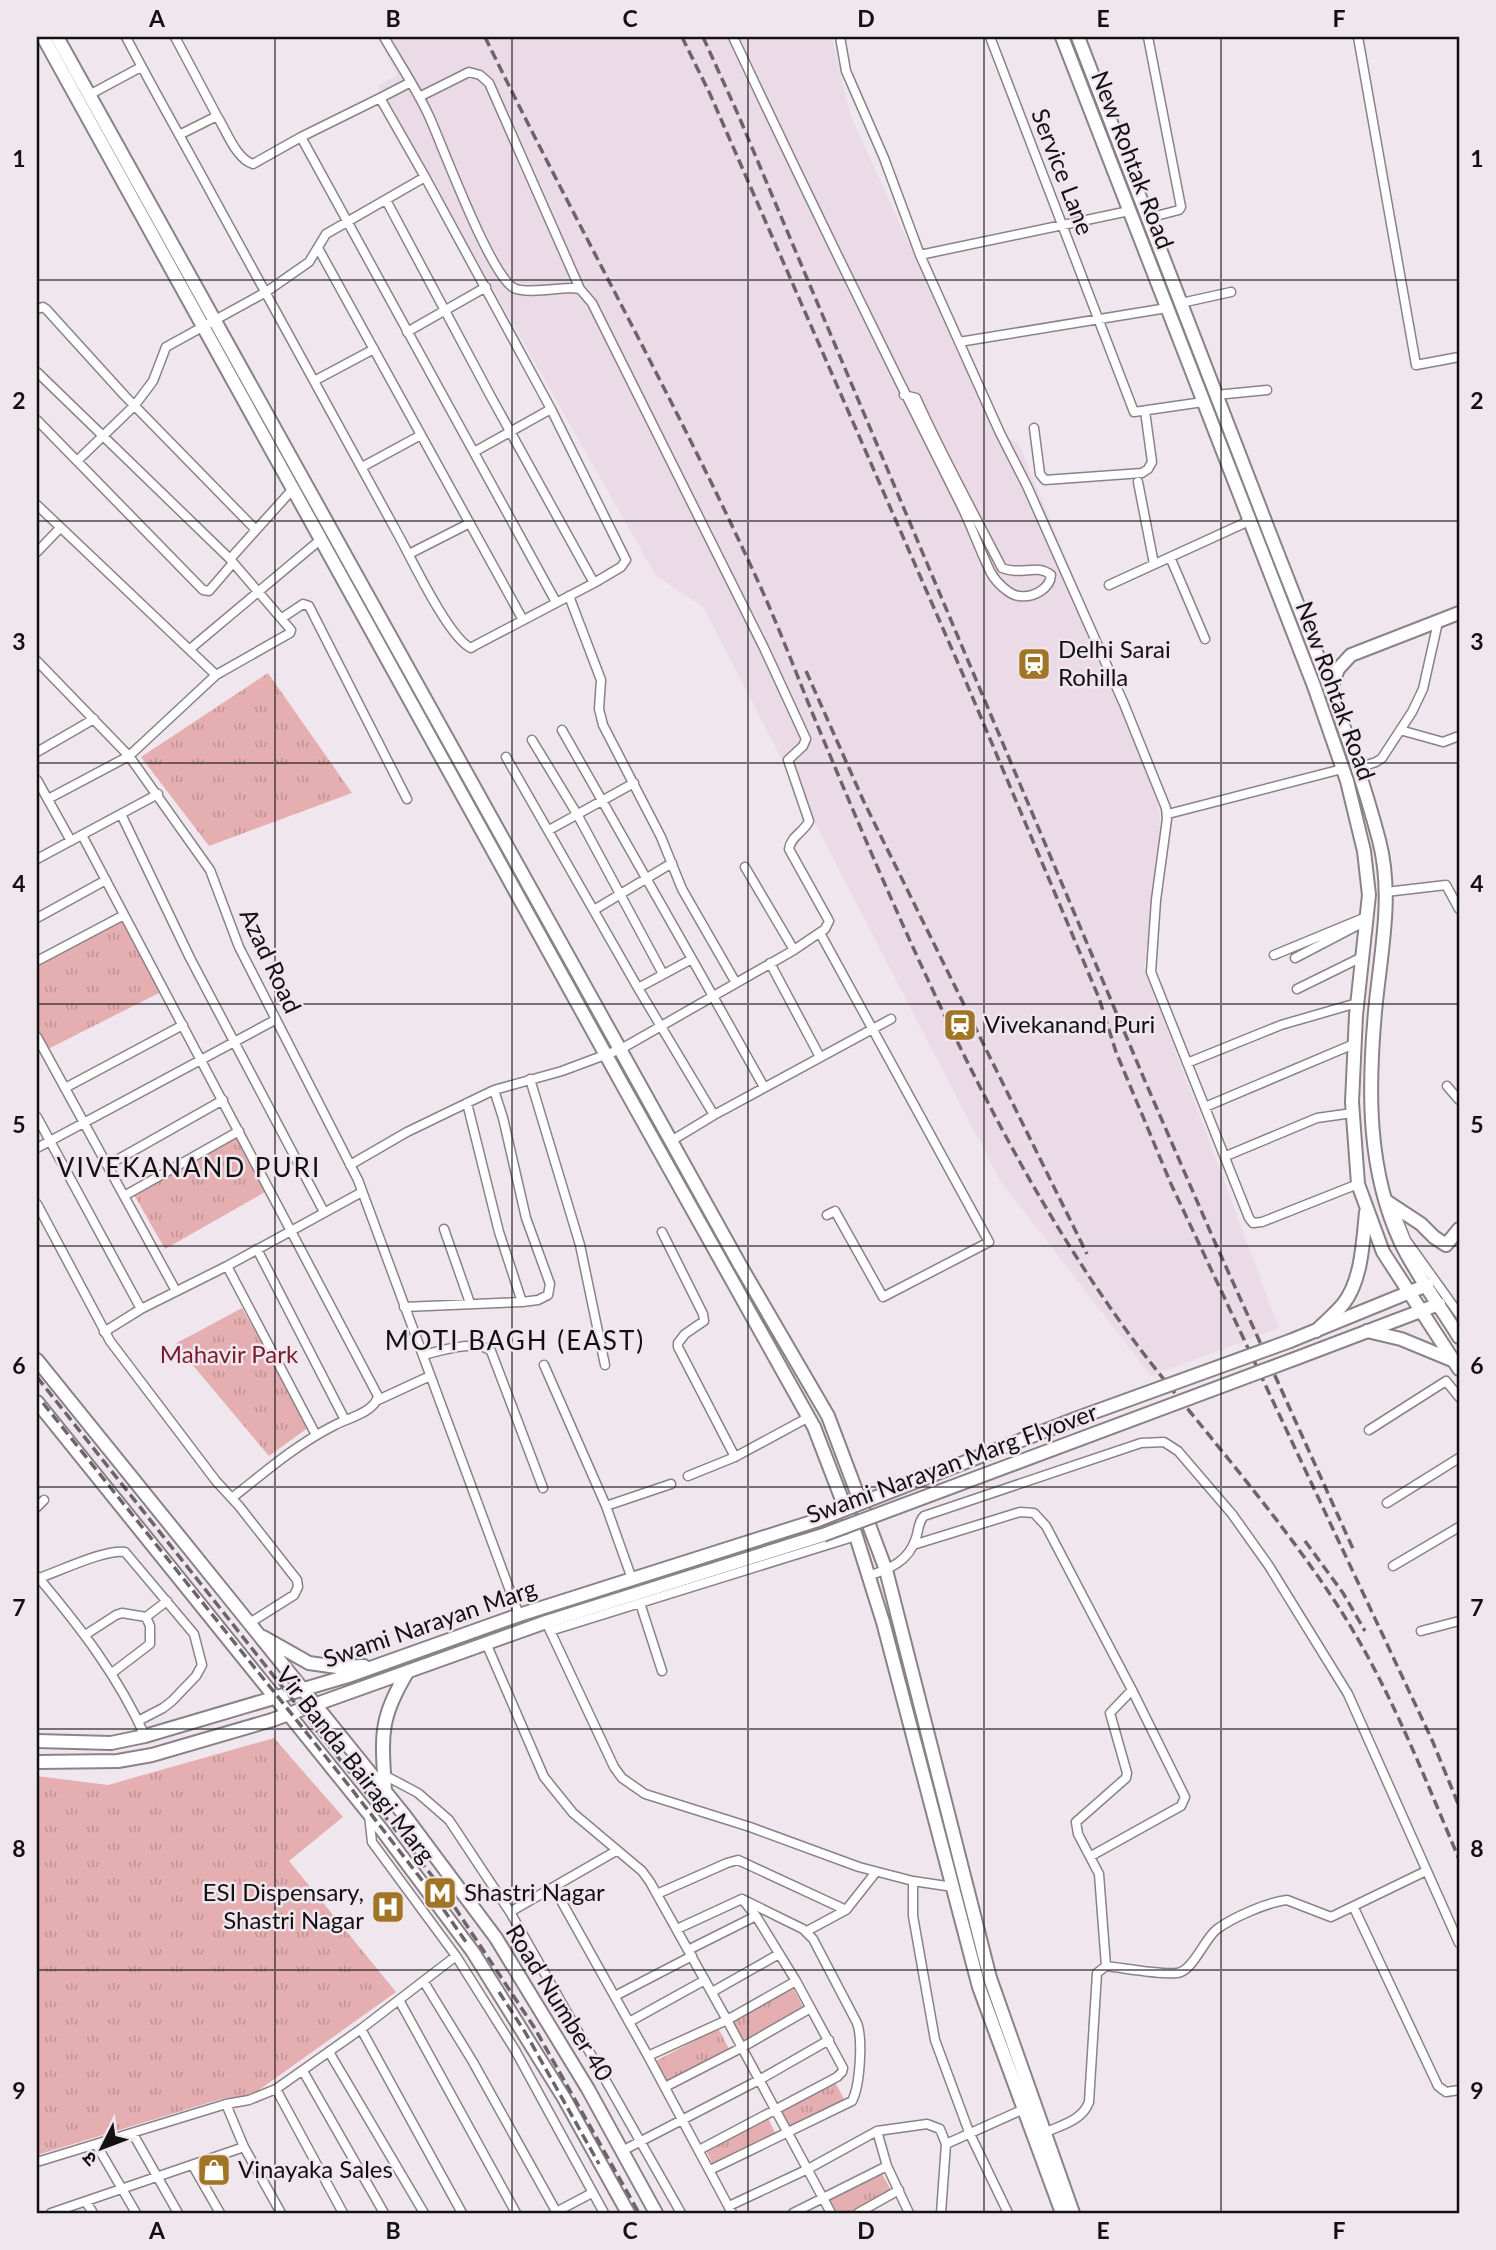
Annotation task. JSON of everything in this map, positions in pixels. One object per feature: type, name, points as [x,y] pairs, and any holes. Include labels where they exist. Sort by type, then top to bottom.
[{"type":"main road","points":[[43,37],[209,324],[828,1416],[886,1570],[990,1978],[1073,2213]]},
{"type":"main road","points":[[57,37],[209,324],[292,490],[809,1417],[869,1576],[979,1987],[1062,2213]]},
{"type":"main road","name":"New Rohtak Road","points":[[1062,37],[1314,685],[1342,769],[1364,851],[1368,895],[1354,1044],[1352,1113],[1357,1184],[1383,1252],[1456,1364]]},
{"type":"main road","name":"New Rohtak Road","points":[[1078,37],[1358,768],[1380,845],[1386,892],[1370,1104],[1375,1161],[1402,1244],[1459,1337]]},
{"type":"main road","points":[[1330,691],[1338,668],[1350,655],[1459,613]]},
{"type":"main road","points":[[1389,1203],[1446,1245],[1459,1228]]},
{"type":"main road","points":[[1316,1331],[1345,1302],[1350,1292],[1361,1253],[1366,1212]]},
{"type":"main road","points":[[1316,1331],[1427,1285]]},
{"type":"main road","points":[[1367,1331],[1439,1304]]},
{"type":"main road","name":"Swami Narayan Marg Flyover","points":[[632,1579],[818,1520],[1076,1419],[1316,1331]]},
{"type":"main road","points":[[1367,1331],[1401,1339],[1456,1364]]},
{"type":"main road","name":"Swami Narayan Marg Flyover","points":[[548,1627],[823,1535],[1367,1331]]},
{"type":"main road","name":"Vir Banda Bairagi Marg","points":[[37,1360],[385,1792]]},
{"type":"main road","name":"Vir Banda Bairagi Marg","points":[[37,1402],[368,1812],[474,1952],[564,2098],[628,2213]]},
{"type":"main road","name":"Swami Narayan Marg","points":[[37,1741],[111,1743],[145,1736],[376,1666],[519,1615],[632,1579]]},
{"type":"main road","name":"Swami Narayan Marg","points":[[37,1762],[108,1762],[152,1755],[289,1714],[486,1643],[548,1627]]},
{"type":"main road","points":[[252,1629],[309,1663],[337,1667],[376,1666]]},
{"type":"main road","points":[[385,1792],[382,1743],[386,1715],[393,1696],[408,1671]]},
{"type":"main road","name":"Road Number 40","points":[[385,1792],[496,1938],[588,2089],[656,2213]]},
{"type":"street","points":[[125,37],[440,611],[462,644],[471,648],[594,583],[625,564],[625,555],[486,287],[380,98]]},
{"type":"street","points":[[176,37],[241,156],[246,162],[253,164],[411,82]]},
{"type":"street","points":[[383,37],[419,97],[483,240],[506,281],[514,288],[522,290],[580,289]]},
{"type":"street","points":[[733,37],[904,394],[962,508],[993,576],[1017,596],[1033,595],[1043,590],[1051,579],[1051,575],[1044,569],[1017,572],[1002,568],[964,491],[940,451],[916,398],[904,394]]},
{"type":"street","points":[[840,37],[846,71],[884,158],[920,255],[1120,695],[1167,814],[1156,900],[1151,972],[1253,1223],[1262,1222],[1357,1184]]},
{"type":"street","name":"Service Lane","points":[[990,37],[1134,412],[1145,411]]},
{"type":"street","points":[[1148,37],[1181,207],[1179,210],[1148,218]]},
{"type":"street","points":[[1358,37],[1416,365],[1459,357]]},
{"type":"street","points":[[89,95],[141,67]]},
{"type":"street","points":[[350,1165],[407,1132],[494,1090],[607,1056],[621,1049],[794,950],[828,925],[828,917],[789,849],[792,840],[809,821],[788,760],[803,746],[806,738],[592,303],[580,289],[489,83],[480,75],[469,72],[419,97]]},
{"type":"street","points":[[179,135],[217,116]]},
{"type":"street","points":[[301,137],[556,602]]},
{"type":"street","points":[[77,461],[135,405],[153,381],[166,347],[266,292],[309,261],[326,234],[425,177]]},
{"type":"street","points":[[386,200],[594,583]]},
{"type":"street","points":[[920,255],[1129,211]]},
{"type":"street","points":[[318,248],[523,620]]},
{"type":"street","points":[[407,332],[486,287]]},
{"type":"street","points":[[1181,303],[1231,292]]},
{"type":"street","points":[[959,342],[1167,308]]},
{"type":"street","points":[[37,309],[46,309],[256,530]]},
{"type":"street","points":[[314,381],[374,349]]},
{"type":"street","points":[[37,372],[231,561],[291,630],[216,675],[129,756],[47,799]]},
{"type":"street","points":[[1216,395],[1266,390]]},
{"type":"street","points":[[1034,428],[1040,474],[1045,480],[1142,473],[1152,462],[1145,411],[1203,402]]},
{"type":"street","points":[[474,452],[551,409]]},
{"type":"street","points":[[37,420],[203,590],[209,591],[256,530],[292,490]]},
{"type":"street","points":[[362,467],[421,435]]},
{"type":"street","points":[[1138,482],[1154,564]]},
{"type":"street","points":[[37,505],[216,675]]},
{"type":"street","points":[[1109,585],[1249,521]]},
{"type":"street","points":[[409,554],[470,523]]},
{"type":"street","points":[[37,550],[61,528]]},
{"type":"street","points":[[190,649],[320,540]]},
{"type":"street","points":[[1170,557],[1205,639]]},
{"type":"street","points":[[569,596],[601,680],[599,709],[603,725],[634,783],[682,889],[736,984]]},
{"type":"street","points":[[282,618],[303,604],[309,606],[407,799]]},
{"type":"street","points":[[1358,768],[1382,758],[1400,730],[1423,688],[1438,622]]},
{"type":"street","name":"Azad Road","points":[[37,661],[129,756],[210,870],[239,947],[362,1192],[519,1615]]},
{"type":"street","points":[[37,752],[94,719]]},
{"type":"street","points":[[562,730],[764,1087]]},
{"type":"street","points":[[1400,730],[1443,742],[1459,736]]},
{"type":"street","points":[[533,740],[577,814],[663,974]]},
{"type":"street","points":[[506,757],[714,1115]]},
{"type":"street","points":[[1167,814],[1342,769]]},
{"type":"street","points":[[37,780],[71,841]]},
{"type":"street","points":[[548,830],[634,783]]},
{"type":"street","points":[[37,859],[158,794]]},
{"type":"street","points":[[121,814],[190,958],[324,1212]]},
{"type":"street","points":[[82,835],[293,1230],[376,1391],[378,1401]]},
{"type":"street","points":[[594,910],[672,863]]},
{"type":"street","points":[[745,867],[794,950]]},
{"type":"street","points":[[37,918],[106,880]]},
{"type":"street","points":[[1386,892],[1446,885],[1458,905]]},
{"type":"street","points":[[37,961],[124,915]]},
{"type":"street","points":[[1274,955],[1366,919]]},
{"type":"street","points":[[1295,958],[1366,919]]},
{"type":"street","points":[[820,933],[989,1242],[883,1297],[835,1211],[828,1215]]},
{"type":"street","points":[[1297,989],[1362,957]]},
{"type":"street","points":[[638,988],[692,959]]},
{"type":"street","points":[[770,963],[820,1057]]},
{"type":"street","points":[[1186,1063],[1281,1025],[1357,1003]]},
{"type":"street","points":[[671,1141],[764,1087],[891,1019]]},
{"type":"street","points":[[37,1148],[275,1020]]},
{"type":"street","points":[[65,1088],[183,1025]]},
{"type":"street","points":[[37,1037],[176,1291]]},
{"type":"street","points":[[1205,1107],[1354,1044]]},
{"type":"street","points":[[530,1079],[580,1245],[605,1365]]},
{"type":"street","points":[[1447,1086],[1459,1100]]},
{"type":"street","points":[[404,1307],[522,1302],[548,1296],[550,1284],[526,1218],[494,1090]]},
{"type":"street","points":[[108,1165],[223,1100]]},
{"type":"street","points":[[467,1103],[499,1232],[522,1302]]},
{"type":"street","points":[[1226,1156],[1317,1118],[1352,1113]]},
{"type":"street","points":[[37,1117],[141,1309]]},
{"type":"street","points":[[124,1196],[239,1130]]},
{"type":"street","points":[[104,1332],[141,1309],[228,1266],[362,1192]]},
{"type":"street","points":[[1389,1203],[1406,1240],[1459,1314]]},
{"type":"street","points":[[37,1204],[104,1332],[216,1480],[293,1573],[298,1587],[288,1600],[252,1629]]},
{"type":"street","points":[[444,1230],[470,1303]]},
{"type":"street","points":[[662,1232],[704,1321],[685,1334],[678,1347],[735,1457]]},
{"type":"street","points":[[257,1249],[345,1420]]},
{"type":"street","points":[[228,1266],[316,1435]]},
{"type":"street","points":[[423,1355],[474,1346],[484,1346],[491,1351],[543,1488]]},
{"type":"street","points":[[544,1365],[607,1506],[632,1579]]},
{"type":"street","points":[[232,1498],[316,1435],[430,1376]]},
{"type":"street","points":[[1369,1430],[1446,1381],[1459,1397]]},
{"type":"street","points":[[688,1476],[735,1457],[809,1417]]},
{"type":"street","points":[[869,1576],[886,1570],[903,1559],[913,1545],[920,1520],[924,1516],[1141,1443],[1154,1440],[1172,1446],[1232,1514],[1269,1566],[1348,1694],[1459,1943]]},
{"type":"street","points":[[1387,1503],[1459,1458]]},
{"type":"street","points":[[607,1506],[671,1484]]},
{"type":"street","points":[[37,1507],[44,1500]]},
{"type":"street","points":[[913,1545],[1020,1512],[1034,1513],[1045,1526],[1183,1790],[1185,1802],[1091,1856]]},
{"type":"street","points":[[1392,1566],[1459,1527]]},
{"type":"street","points":[[856,1536],[640,1603],[548,1627],[614,1767],[635,1788],[645,1794],[750,1827],[876,1872],[953,1887]]},
{"type":"street","points":[[138,1721],[166,1707],[196,1676],[202,1665],[194,1634],[129,1554],[121,1551],[38,1577],[86,1634],[112,1673],[145,1736]]},
{"type":"street","points":[[86,1634],[122,1613],[146,1617],[167,1601]]},
{"type":"street","points":[[640,1603],[662,1671]]},
{"type":"street","points":[[112,1673],[150,1644],[150,1626],[146,1617]]},
{"type":"street","points":[[1420,1631],[1459,1621]]},
{"type":"street","points":[[486,1643],[544,1777],[564,1804],[642,1871],[712,1992],[831,2213]]},
{"type":"street","points":[[1106,1966],[1100,1881],[1091,1856],[1078,1834],[1076,1822],[1126,1778],[1127,1773],[1110,1713],[1132,1690]]},
{"type":"street","points":[[384,1775],[418,1793],[443,1813],[510,1912],[681,2213]]},
{"type":"street","points":[[368,1812],[372,1842],[456,1956],[515,2050],[604,2213]]},
{"type":"street","points":[[510,1912],[616,1851]]},
{"type":"street","points":[[657,1894],[738,1860],[846,1910]]},
{"type":"street","points":[[1044,2133],[1086,2111],[1094,2050],[1097,1973],[1106,1966],[1177,1973],[1188,1967],[1215,1931],[1251,1912],[1279,1901],[1293,1902],[1331,1917],[1426,1871]]},
{"type":"street","points":[[807,1931],[846,1910],[876,1872]]},
{"type":"street","points":[[913,1881],[913,1916],[930,2022],[969,2132],[1008,2213]]},
{"type":"street","points":[[554,1888],[730,2210],[877,2132],[931,2124],[940,2129],[946,2144],[941,2213]]},
{"type":"street","points":[[677,1929],[742,1899]]},
{"type":"street","points":[[699,2150],[829,2081],[842,2072],[843,2068],[796,1981],[742,1899]]},
{"type":"street","points":[[710,2170],[852,2101],[859,2069],[860,2035],[857,2023],[807,1931],[742,1899]]},
{"type":"street","points":[[1353,1908],[1438,2086],[1446,2092],[1459,2090]]},
{"type":"street","points":[[615,1996],[755,1916]]},
{"type":"street","points":[[712,1992],[779,1954]]},
{"type":"street","points":[[37,2162],[226,2104],[249,2100],[276,2089],[361,2029],[456,1956]]},
{"type":"street","points":[[629,2022],[705,1980]]},
{"type":"street","points":[[648,2056],[727,2020],[796,1981]]},
{"type":"street","points":[[424,1982],[473,2062],[556,2213],[592,2193]]},
{"type":"street","points":[[399,2000],[516,2213]]},
{"type":"street","points":[[665,2087],[809,2009]]},
{"type":"street","points":[[361,2029],[462,2213]]},
{"type":"street","points":[[622,2151],[759,2080],[829,2040]]},
{"type":"street","points":[[515,2050],[529,2041]]},
{"type":"street","points":[[329,2052],[424,2213]]},
{"type":"street","points":[[303,2071],[384,2213]]},
{"type":"street","points":[[276,2089],[344,2213]]},
{"type":"street","points":[[226,2104],[244,2147],[281,2213]]},
{"type":"street","points":[[946,2144],[1024,2109]]},
{"type":"street","points":[[877,2132],[887,2166],[909,2213]]},
{"type":"street","points":[[133,2134],[178,2213]]},
{"type":"street","points":[[96,2144],[136,2213]]},
{"type":"street","points":[[51,2213],[244,2147]]},
{"type":"street","points":[[193,2166],[219,2213]]},
{"type":"street","points":[[793,2213],[887,2166]]},
{"type":"street","points":[[858,2213],[899,2190]]},
{"type":"street","points":[[86,2202],[93,2213]]},
{"type":"shaded area","points":[[377,37],[832,37],[850,114],[996,436],[1018,442],[1149,759],[1165,841],[1144,967],[1279,1328],[1151,1376],[999,1179],[703,607],[656,576],[378,86],[397,75]]},
{"type":"green space","points":[[268,673],[352,793],[209,846],[141,757]]},
{"type":"green space","points":[[123,919],[163,991],[46,1050],[37,1033],[37,966]]},
{"type":"green space","points":[[234,1134],[265,1192],[165,1249],[133,1193]]},
{"type":"green space","name":"Mahavir Park","points":[[242,1308],[309,1427],[269,1456],[175,1344]]},
{"type":"green space","points":[[274,1738],[343,1817],[289,1861],[396,1992],[252,2095],[221,2099],[37,2155],[37,1776],[108,1785]]},
{"type":"green space","points":[[793,1988],[804,2009],[742,2041],[731,2020]]},
{"type":"green space","points":[[718,2028],[729,2049],[666,2081],[656,2061]]},
{"type":"green space","points":[[835,2082],[845,2101],[790,2129],[780,2110]]},
{"type":"green space","points":[[767,2116],[776,2135],[713,2165],[706,2150]]},
{"type":"green space","points":[[881,2172],[892,2192],[852,2213],[833,2213],[827,2200]]},
{"type":"railway","points":[[485,37],[724,509],[765,597],[893,903],[994,1114],[1051,1215],[1113,1312],[1288,1535],[1332,1597],[1386,1692],[1459,1859]]},
{"type":"railway","points":[[682,37],[710,94],[961,670],[1099,998],[1116,1052],[1171,1184],[1432,1740],[1459,1806]]},
{"type":"railway","points":[[703,37],[1145,1081],[1354,1551]]},
{"type":"railway","points":[[806,671],[864,802],[1087,1254]]},
{"type":"railway","points":[[37,1377],[444,1891],[534,2027],[639,2213]]},
{"type":"railway","points":[[43,1403],[350,1787],[435,1897],[468,1945]]},
{"type":"railway","points":[[1305,1541],[1343,1593],[1365,1631]]},
{"type":"railway","points":[[499,1992],[525,2032],[599,2164]]},
{"type":"place","name":"Delhi Sarai Rohilla","points":[[1034,664]]},
{"type":"place","name":"Vivekanand Puri","points":[[960,1025]]},
{"type":"place","name":"Shastri Nagar","points":[[440,1893]]},
{"type":"place","name":"ESI Dispensary, Shastri Nagar","points":[[388,1907]]},
{"type":"place","name":"Vinayaka Sales","points":[[214,2170]]},
{"type":"district","name":"VIVEKANAND PURI","points":[[189,1168]]},
{"type":"district","name":"MOTI BAGH (EAST)","points":[[515,1341]]}]
